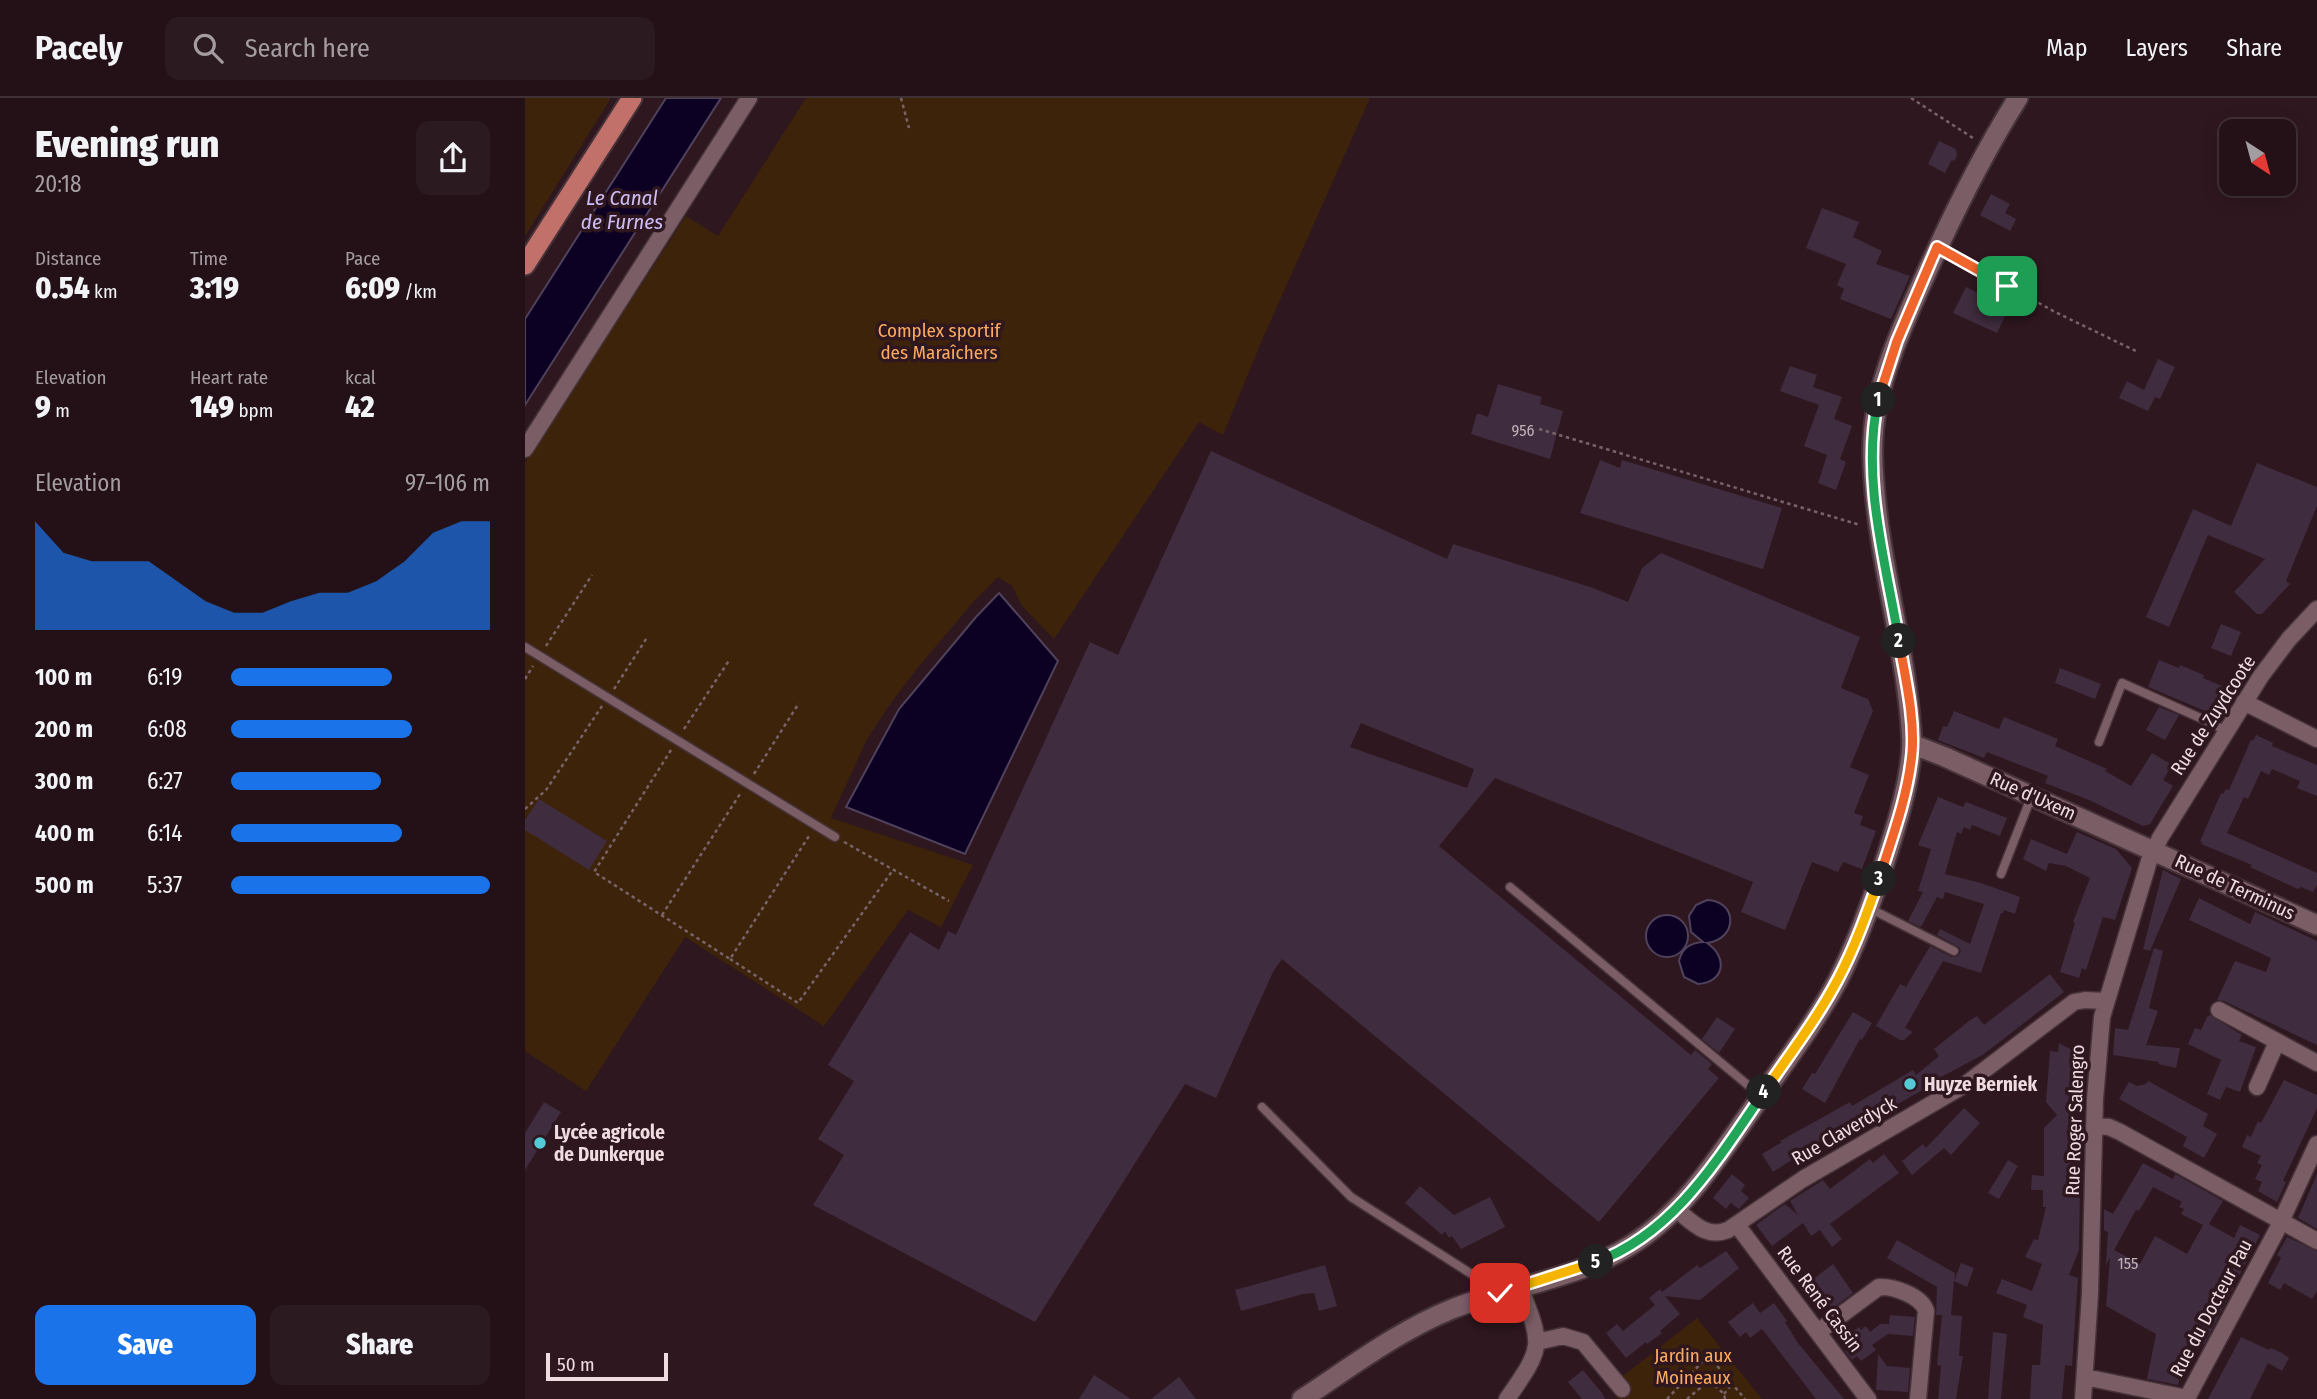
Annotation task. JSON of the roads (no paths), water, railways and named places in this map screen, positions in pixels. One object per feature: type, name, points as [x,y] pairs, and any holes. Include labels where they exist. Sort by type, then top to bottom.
[{"type":"main road","points":[[525,265],[632,98]]},
{"type":"main road","points":[[1302,1399],[1414,1326],[1454,1308],[1620,1252],[1654,1228],[1676,1209],[1709,1171],[1832,991],[1869,908],[1897,822],[1908,777],[1912,744],[1904,670],[1874,483],[1875,415],[1893,352],[1937,247],[1987,148],[2018,98]]},
{"type":"main road","name":"Rue d'Uxem","points":[[1912,744],[2154,850]]},
{"type":"main road","name":"Rue de Terminus","points":[[2154,850],[2317,925]]},
{"type":"street","points":[[525,449],[749,98]]},
{"type":"street","name":"Rue de Zuydcoote","points":[[2154,850],[2244,702],[2282,648],[2317,609]]},
{"type":"street","points":[[2244,702],[2317,739]]},
{"type":"street","name":"Rue Roger Salengro","points":[[2083,1399],[2090,1294],[2099,1035],[2105,1001],[2154,850]]},
{"type":"street","name":"Rue Claverdyck","points":[[1676,1209],[1709,1233],[1720,1233],[1737,1225],[1811,1173],[1966,1084],[2074,1002],[2105,1001]]},
{"type":"street","points":[[2219,1010],[2317,1063]]},
{"type":"street","points":[[2257,1087],[2277,1041]]},
{"type":"street","points":[[2094,1125],[2120,1132],[2317,1241]]},
{"type":"street","name":"Rue du Docteur Pau","points":[[2085,1377],[2187,1398],[2281,1221],[2317,1144]]},
{"type":"street","name":"Rue René Cassin","points":[[1737,1225],[1868,1399]]},
{"type":"street","points":[[1507,1399],[1533,1360],[1537,1342],[1533,1321],[1520,1287]]},
{"type":"street","points":[[1818,1332],[1879,1287],[1889,1287],[1919,1299],[1926,1313],[1918,1399]]},
{"type":"street","points":[[1537,1342],[1563,1336],[1583,1342],[1622,1389]]},
{"type":"lane","points":[[525,647],[835,837]]},
{"type":"lane","points":[[2099,742],[2122,683],[2207,720],[2226,732]]},
{"type":"lane","points":[[2000,874],[2032,795]]},
{"type":"lane","points":[[1510,887],[1761,1096]]},
{"type":"lane","points":[[1869,908],[1954,951]]},
{"type":"lane","points":[[1262,1107],[1351,1197],[1500,1293]]},
{"type":"water","name":"Le Canal de Furnes","points":[[666,98],[721,98],[525,405],[525,319]]},
{"type":"water","points":[[999,593],[1058,661],[965,854],[846,807],[899,709]]},
{"type":"water","points":[[1707,900],[1724,907],[1730,920],[1724,935],[1707,943],[1721,962],[1718,974],[1714,979],[1698,984],[1684,977],[1679,961],[1687,947],[1703,942],[1691,932],[1689,916],[1696,905]]},
{"type":"water","points":[[1667,915],[1682,921],[1688,936],[1682,951],[1667,957],[1652,951],[1646,936],[1652,921]]},
{"type":"place","name":"Huyze Berniek","points":[[1910,1084]]},
{"type":"place","name":"Lycée agricole de Dunkerque","points":[[540,1143]]},
{"type":"park label","name":"Complex sportif des Maraîchers","points":[[939,341]]},
{"type":"park label","name":"Jardin aux Moineaux","points":[[1693,1366]]}]
